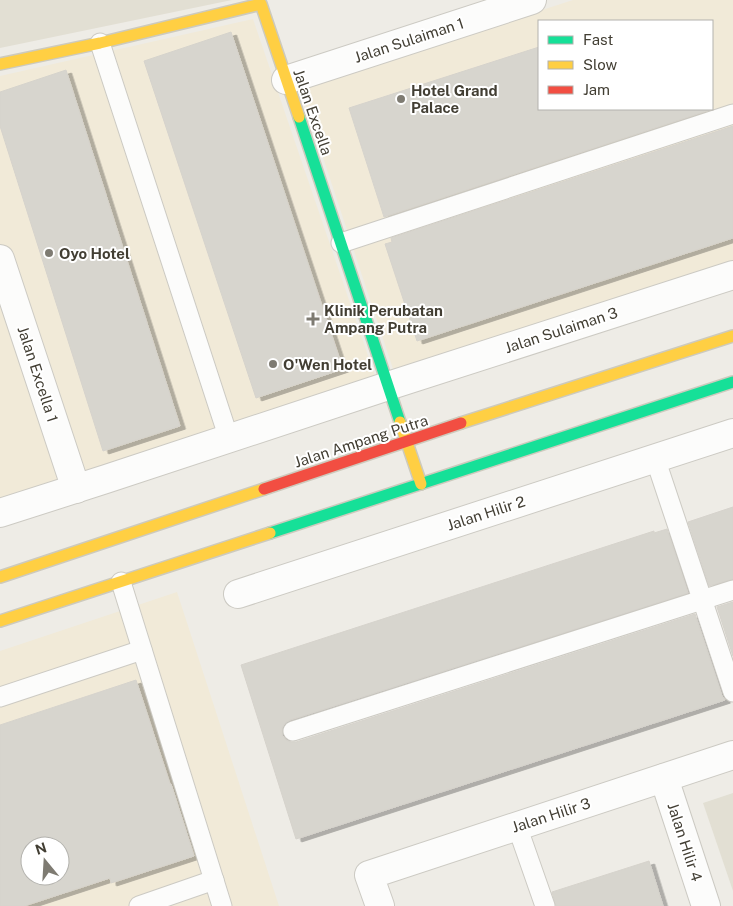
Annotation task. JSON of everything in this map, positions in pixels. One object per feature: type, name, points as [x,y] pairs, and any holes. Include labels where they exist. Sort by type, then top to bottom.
[{"type":"street","name":"Jalan Sulaiman 1","points":[[286,80],[532,0]]},
{"type":"street","name":"Jalan Excella","points":[[0,64],[100,43],[261,4],[421,484]]},
{"type":"street","name":"Jalan Excella 1","points":[[0,259],[76,488]]},
{"type":"street","name":"Jalan Sulaiman 3","points":[[0,513],[733,275]]},
{"type":"street","name":"Jalan Ampang Putra","points":[[0,577],[407,441],[733,336]]},
{"type":"street","points":[[0,621],[733,382]]},
{"type":"street","name":"Jalan Hilir 2","points":[[238,594],[733,433]]},
{"type":"street","name":"Jalan Hilir 3","points":[[380,906],[369,874],[733,756]]},
{"type":"street","name":"Jalan Hilir 4","points":[[664,778],[706,906]]},
{"type":"lane","points":[[100,43],[229,439]]},
{"type":"lane","points":[[341,243],[733,114]]},
{"type":"lane","points":[[656,458],[733,692]]},
{"type":"lane","points":[[121,582],[222,906]]},
{"type":"lane","points":[[292,731],[733,590]]},
{"type":"lane","points":[[0,698],[142,650]]},
{"type":"lane","points":[[517,826],[545,906]]},
{"type":"lane","points":[[139,906],[214,880]]},
{"type":"shaded area","points":[[0,0],[232,0],[0,48]]},
{"type":"shaded area","points":[[573,0],[733,0],[733,261],[393,369],[300,88]]},
{"type":"shaded area","points":[[253,19],[375,376],[0,501],[0,76]]},
{"type":"shaded area","points":[[177,592],[279,906],[0,906],[0,651]]},
{"type":"shaded area","points":[[733,793],[733,891],[703,803]]},
{"type":"building","points":[[231,32],[343,369],[256,398],[144,61]]},
{"type":"building","points":[[538,47],[538,110],[710,110],[384,217],[349,108]]},
{"type":"building","points":[[66,70],[180,426],[103,451],[0,126],[0,92]]},
{"type":"building","points":[[733,126],[733,238],[417,341],[385,244],[392,242],[391,238]]},
{"type":"building","points":[[733,507],[733,579],[709,586],[688,522]]},
{"type":"building","points":[[667,529],[688,593],[290,720],[282,728],[282,735],[290,742],[296,742],[695,614],[722,696],[725,700],[296,839],[241,665],[654,531],[654,533]]},
{"type":"building","points":[[733,602],[733,656],[717,607]]},
{"type":"building","points":[[136,680],[194,856],[111,883],[110,878],[24,906],[0,906],[0,725]]},
{"type":"building","points":[[649,861],[663,906],[556,906],[552,892]]},
{"type":"traffic: fast","points":[[299,117],[400,422]]},
{"type":"traffic: fast","points":[[270,533],[733,382]]},
{"type":"traffic: slow","points":[[0,64],[100,43],[261,4],[299,117]]},
{"type":"traffic: slow","points":[[461,423],[733,336]]},
{"type":"traffic: slow","points":[[400,422],[421,484]]},
{"type":"traffic: slow","points":[[0,577],[264,489]]},
{"type":"traffic: slow","points":[[0,621],[270,533]]},
{"type":"traffic: jam","points":[[264,489],[461,423]]},
{"type":"place","name":"Hotel Grand Palace","points":[[401,99]]},
{"type":"place","name":"Oyo Hotel","points":[[49,253]]},
{"type":"place","name":"Klinik Perubatan Ampang Putra","points":[[313,319]]},
{"type":"place","name":"O'Wen Hotel","points":[[273,364]]}]
